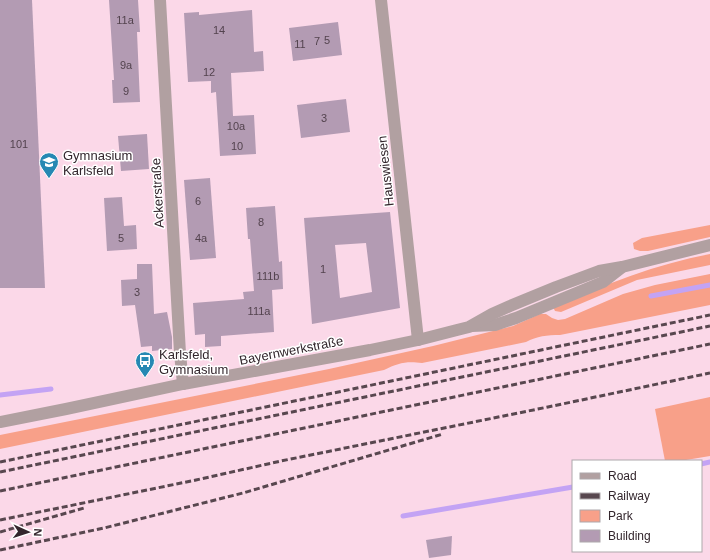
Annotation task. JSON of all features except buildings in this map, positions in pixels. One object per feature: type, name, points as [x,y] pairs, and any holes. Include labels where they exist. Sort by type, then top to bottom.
[{"type":"street","name":"Ackerstraße","points":[[160,0],[181,372],[183,384]]},
{"type":"street","name":"Hauswiesen","points":[[381,0],[418,340]]},
{"type":"street","name":"Bayernwerkstraße","points":[[0,422],[183,384],[418,340],[469,327],[510,306],[599,271],[622,267],[710,244]]},
{"type":"green space","points":[[710,225],[710,237],[648,251],[634,249],[633,243],[642,238]]},
{"type":"green space","points":[[710,254],[710,265],[637,280],[561,312],[555,311],[553,307],[650,269]]},
{"type":"green space","points":[[710,274],[710,305],[560,335],[542,336],[526,342],[422,363],[402,363],[384,370],[0,449],[0,435],[329,369],[433,346],[513,326],[540,314],[546,314],[558,320],[565,319],[623,294],[655,285]]},
{"type":"green space","points":[[710,397],[710,456],[686,460],[665,460],[655,409]]},
{"type":"waterway","points":[[651,296],[710,285]]},
{"type":"waterway","points":[[0,395],[51,389]]},
{"type":"waterway","points":[[702,464],[710,462]]},
{"type":"waterway","points":[[403,516],[572,487]]},
{"type":"railway","points":[[0,462],[710,315]]},
{"type":"railway","points":[[0,472],[710,326]]},
{"type":"railway","points":[[0,491],[710,344]]},
{"type":"railway","points":[[0,520],[710,373]]},
{"type":"railway","points":[[0,550],[104,528],[243,493],[443,434]]},
{"type":"railway","points":[[0,532],[84,508]]},
{"type":"place","name":"Gymnasium Karlsfeld","points":[[49,179]]},
{"type":"place","name":"Karlsfeld, Gymnasium","points":[[145,378]]}]
